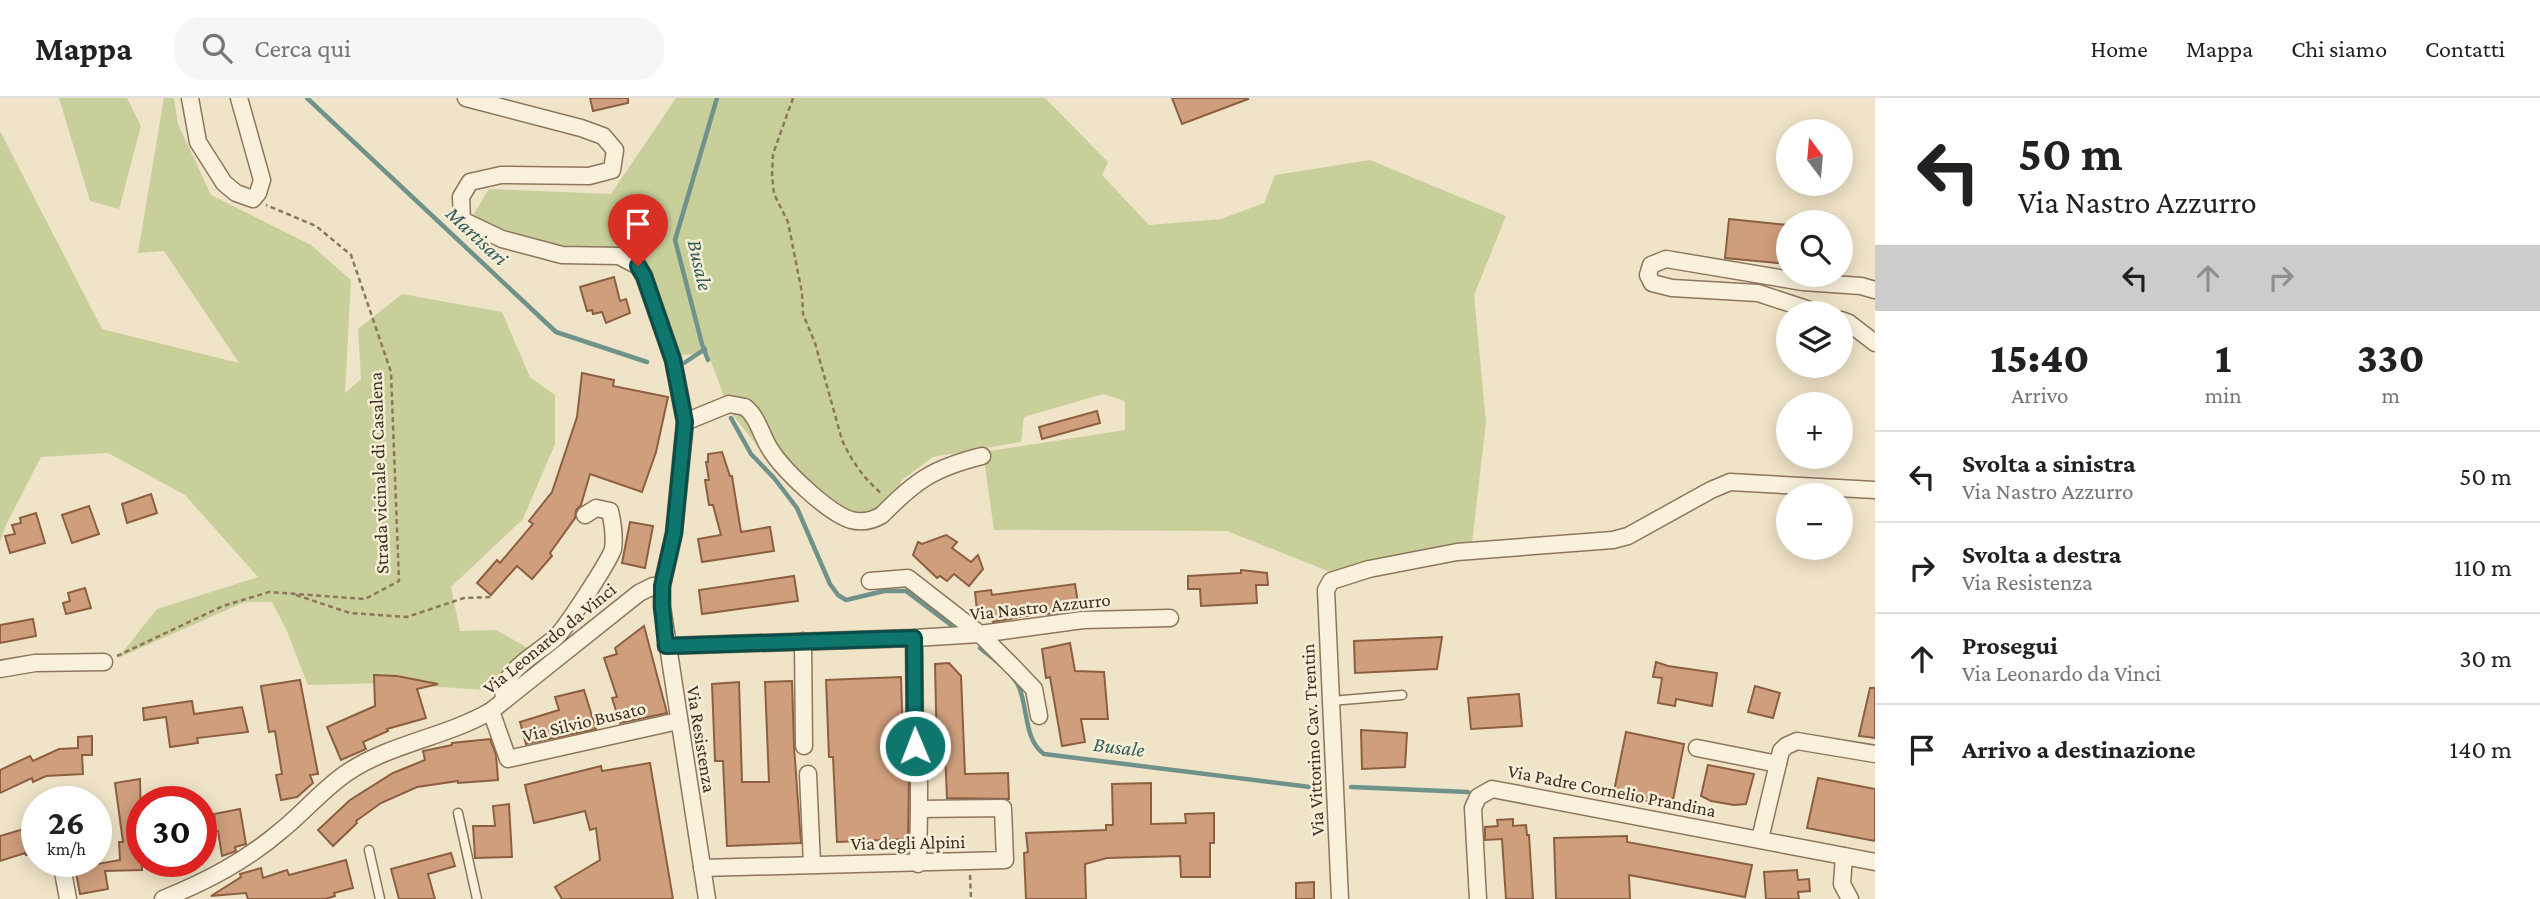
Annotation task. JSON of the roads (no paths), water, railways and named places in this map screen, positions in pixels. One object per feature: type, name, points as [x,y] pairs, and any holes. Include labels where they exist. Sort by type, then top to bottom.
[{"type":"street","points":[[190,98],[198,142],[224,183],[236,193],[253,199],[262,180],[239,98]]},
{"type":"street","points":[[466,98],[581,128],[603,136],[615,150],[612,170],[589,176],[501,175],[470,182],[461,197],[462,220],[502,239],[562,255],[619,256],[638,266],[644,276],[673,360],[685,422],[674,533],[662,586]]},
{"type":"street","points":[[1782,301],[1758,293],[1672,288],[1652,283],[1648,275],[1651,265],[1665,259],[1803,282],[1861,286],[1875,290]]},
{"type":"street","points":[[1853,326],[1875,343]]},
{"type":"street","points":[[685,422],[729,404],[740,405],[749,410],[769,448],[780,462],[812,494],[840,515],[853,521],[868,521],[882,515],[917,481],[955,463],[982,456]]},
{"type":"street","name":"Via Vittorino Cav. Trentin","points":[[1340,899],[1326,590],[1331,581],[1369,569],[1457,552],[1613,540],[1628,536],[1711,489],[1730,482],[1875,490]]},
{"type":"street","points":[[498,706],[512,674],[558,636],[612,551],[614,529],[610,511],[596,508],[585,515]]},
{"type":"street","points":[[870,581],[908,578],[980,634],[1034,690],[1039,716]]},
{"type":"street","name":"Via Leonardo da Vinci","points":[[163,899],[236,865],[283,829],[348,772],[391,751],[475,720],[498,706],[639,593],[653,586],[662,586]]},
{"type":"street","name":"Via Resistenza","points":[[662,586],[666,646],[707,899]]},
{"type":"street","name":"Via Nastro Azzurro","points":[[666,646],[914,638],[980,634],[1083,620],[1170,618]]},
{"type":"street","points":[[914,638],[915,746]]},
{"type":"street","points":[[803,641],[804,746]]},
{"type":"street","points":[[0,669],[34,663],[104,662]]},
{"type":"street","name":"Via Silvio Busato","points":[[498,706],[508,759],[678,721]]},
{"type":"street","points":[[1760,839],[1781,751],[1786,746],[1797,741],[1875,754]]},
{"type":"street","points":[[1697,748],[1778,764]]},
{"type":"street","points":[[808,774],[812,864]]},
{"type":"street","points":[[918,864],[919,781]]},
{"type":"street","name":"Via Padre Cornelio Prandina","points":[[1478,899],[1473,808],[1478,797],[1492,789],[1875,862]]},
{"type":"street","name":"Via degli Alpini","points":[[702,868],[1005,860],[1003,808],[919,809]]},
{"type":"street","points":[[1844,856],[1842,884],[1850,899]]},
{"type":"street","points":[[64,877],[68,899]]},
{"type":"lane","points":[[1331,701],[1402,695]]},
{"type":"lane","points":[[458,813],[477,899]]},
{"type":"lane","points":[[369,850],[380,899]]},
{"type":"waterway","name":"Martisari","points":[[307,98],[556,332],[647,362]]},
{"type":"waterway","name":"Busale","points":[[708,360],[675,240],[717,98]]},
{"type":"waterway","points":[[684,363],[705,349]]},
{"type":"waterway","name":"Busale","points":[[731,418],[751,454],[797,508],[830,584],[838,595],[846,600],[884,591],[906,591],[951,625]]},
{"type":"waterway","name":"Busale","points":[[980,648],[1016,682],[1022,695],[1033,741],[1044,754],[1318,788]]},
{"type":"waterway","name":"Busale","points":[[1351,787],[1468,792]]}]
